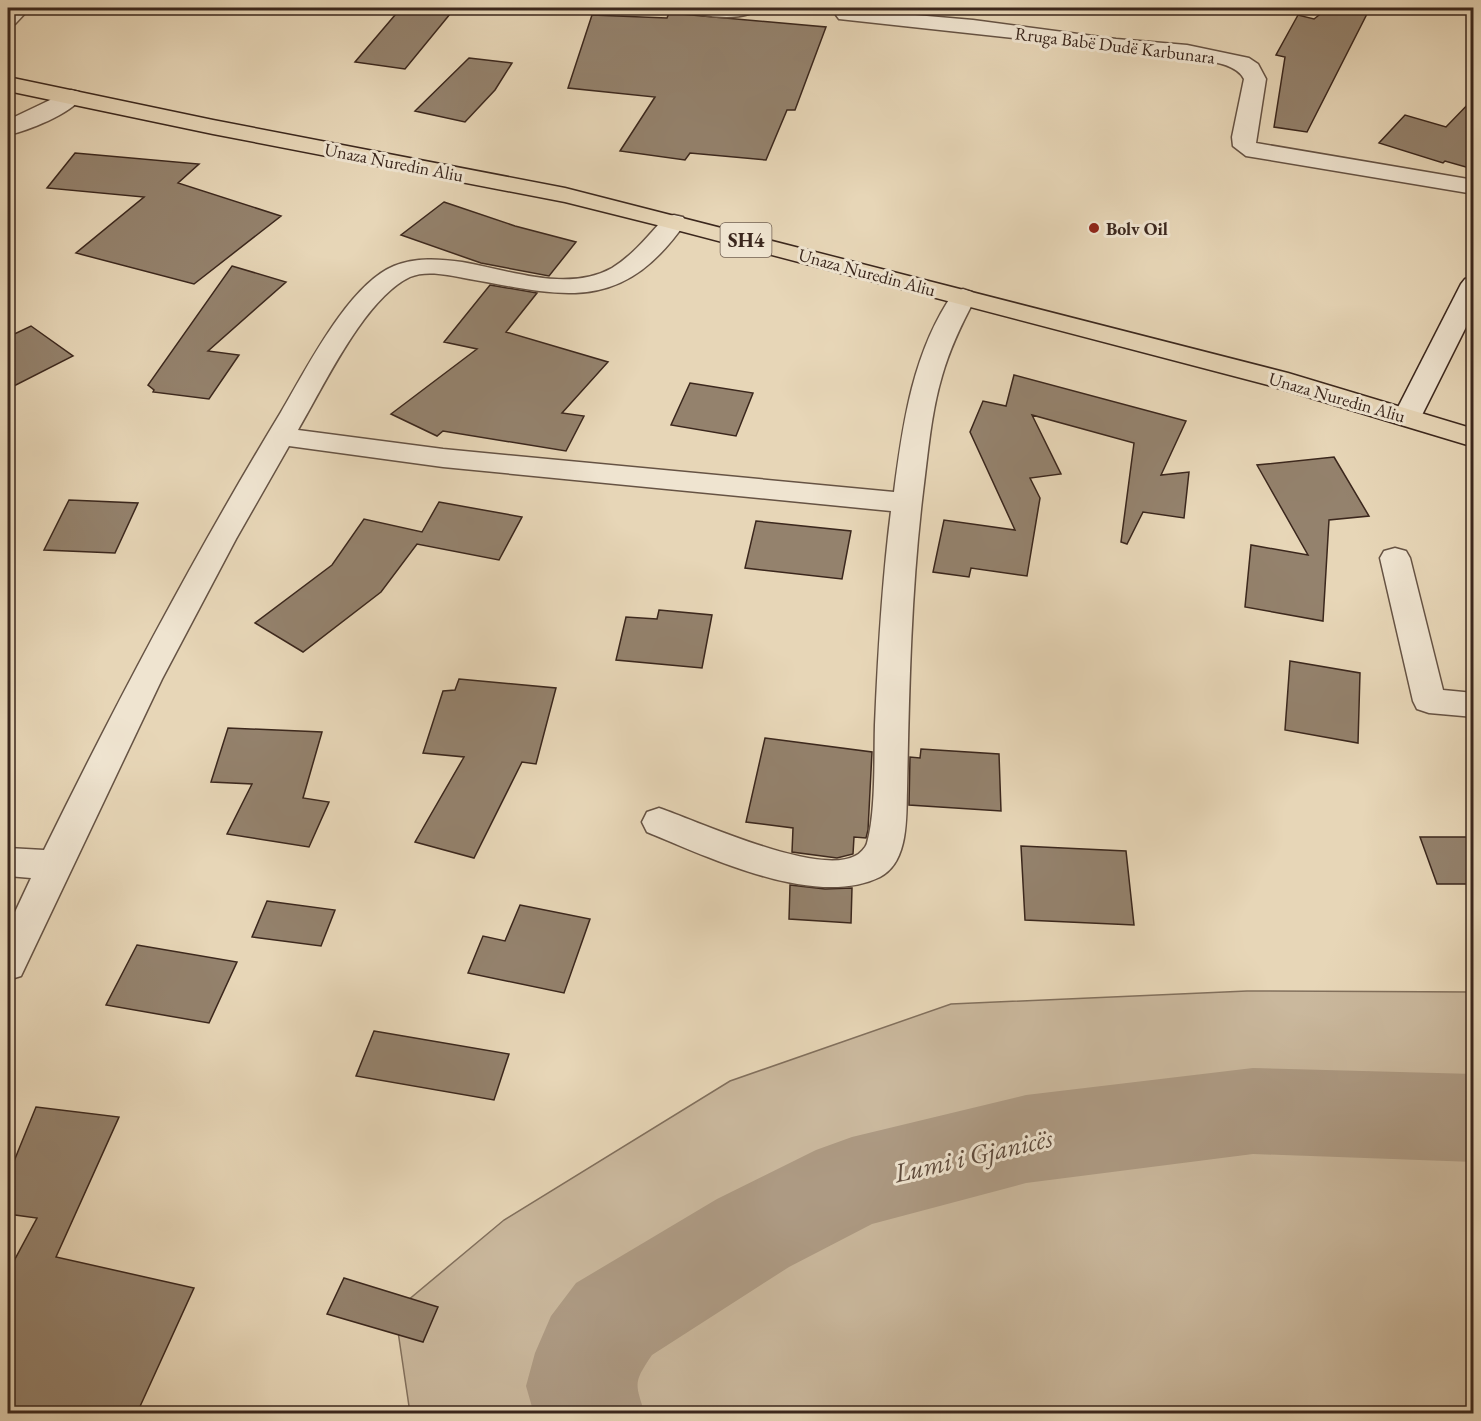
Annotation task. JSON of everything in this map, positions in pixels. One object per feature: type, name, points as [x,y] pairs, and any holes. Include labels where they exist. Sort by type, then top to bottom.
[{"type":"main road","name":"Unaza Nuredin Aliu","points":[[8,84],[565,195],[1278,379],[1473,438]]},
{"type":"street","points":[[8,20],[20,8]]},
{"type":"street","points":[[699,8],[742,10]]},
{"type":"street","name":"Rruga Babë Dudë Karbunara","points":[[846,15],[973,26],[1075,41],[1187,51],[1233,61],[1250,69],[1255,80],[1244,137],[1245,146],[1254,151],[1473,187]]},
{"type":"street","points":[[8,128],[45,113],[71,97]]},
{"type":"street","points":[[8,965],[54,865],[204,568],[280,436],[361,306],[397,274],[411,269],[439,267],[569,287],[593,284],[614,277],[631,266],[654,246],[674,222]]},
{"type":"street","points":[[1407,417],[1473,284]]},
{"type":"street","points":[[659,822],[751,859],[816,872],[843,874],[868,866],[884,850],[889,804],[893,674],[907,503],[917,423],[928,376],[942,336],[963,297]]},
{"type":"street","points":[[280,436],[442,458],[907,503]]},
{"type":"street","points":[[1395,558],[1429,701],[1473,705]]},
{"type":"street","points":[[8,862],[54,865]]},
{"type":"shaded area","points":[[1247,991],[1473,992],[1473,1413],[410,1413],[395,1311],[504,1220],[730,1081],[951,1004]]},
{"type":"building","points":[[401,8],[455,8],[405,69],[355,62]]},
{"type":"building","points":[[1328,8],[1370,8],[1307,132],[1274,127],[1285,57],[1276,55],[1298,15],[1314,19]]},
{"type":"building","points":[[669,13],[826,27],[795,110],[787,110],[766,160],[690,153],[685,160],[620,151],[655,97],[568,88],[592,15],[667,18]]},
{"type":"building","points":[[469,58],[512,63],[495,90],[465,122],[415,111]]},
{"type":"building","points":[[1473,99],[1473,169],[1445,161],[1443,163],[1379,143],[1405,115],[1446,127]]},
{"type":"building","points":[[75,153],[199,164],[178,183],[281,216],[194,284],[76,253],[144,197],[47,188]]},
{"type":"building","points":[[444,202],[515,226],[576,242],[549,276],[481,263],[401,235]]},
{"type":"building","points":[[232,266],[286,282],[208,351],[239,355],[209,399],[153,392],[154,390],[148,385]]},
{"type":"building","points":[[490,285],[537,293],[506,332],[608,362],[562,413],[584,416],[566,451],[443,431],[437,436],[391,414],[477,349],[444,342]]},
{"type":"building","points":[[31,326],[73,356],[8,389],[8,337]]},
{"type":"building","points":[[1014,375],[1186,421],[1161,475],[1189,472],[1184,518],[1143,512],[1127,544],[1121,542],[1134,443],[1032,415],[1061,474],[1030,478],[1040,498],[1027,576],[971,568],[969,577],[933,572],[944,520],[1015,530],[970,432],[983,401],[1006,406]]},
{"type":"building","points":[[690,383],[753,393],[736,436],[671,425]]},
{"type":"building","points":[[1334,457],[1369,516],[1329,520],[1323,621],[1245,607],[1251,545],[1308,555],[1257,465]]},
{"type":"building","points":[[69,500],[138,503],[115,553],[44,550]]},
{"type":"building","points":[[439,502],[522,517],[499,560],[417,544],[381,592],[303,652],[255,623],[332,565],[364,519],[422,532]]},
{"type":"building","points":[[756,521],[851,531],[842,579],[745,568]]},
{"type":"building","points":[[659,610],[712,615],[702,668],[616,660],[626,617],[657,619]]},
{"type":"building","points":[[1290,661],[1360,673],[1358,743],[1285,730]]},
{"type":"building","points":[[459,679],[556,688],[536,764],[522,762],[474,858],[415,842],[464,757],[423,753],[443,691],[455,690]]},
{"type":"building","points":[[228,728],[322,732],[303,798],[329,802],[309,847],[227,834],[252,784],[211,782]]},
{"type":"building","points":[[765,738],[872,752],[868,830],[866,838],[854,837],[853,854],[837,858],[792,852],[793,828],[746,822]]},
{"type":"building","points":[[921,749],[999,754],[1001,811],[909,805],[910,757],[920,758]]},
{"type":"building","points":[[1420,837],[1473,837],[1473,884],[1437,884]]},
{"type":"building","points":[[1021,846],[1126,851],[1134,925],[1025,920]]},
{"type":"building","points":[[790,885],[825,889],[852,888],[851,923],[789,919]]},
{"type":"building","points":[[267,901],[335,910],[321,946],[252,937]]},
{"type":"building","points":[[520,905],[590,919],[564,993],[468,973],[483,936],[505,941]]},
{"type":"building","points":[[137,945],[237,962],[209,1023],[106,1005]]},
{"type":"building","points":[[374,1031],[509,1054],[494,1100],[356,1076]]},
{"type":"building","points":[[36,1107],[119,1117],[56,1257],[194,1288],[137,1413],[8,1413],[8,1272],[37,1218],[8,1214],[8,1176]]},
{"type":"building","points":[[344,1278],[438,1307],[423,1342],[327,1314]]},
{"type":"waterway","name":"Lumi i Gjanicës","points":[[590,1414],[581,1386],[589,1353],[614,1319],[753,1233],[852,1183],[1026,1139],[1253,1111],[1474,1118]]},
{"type":"place","name":"Bolv Oil","points":[[1094,228]]}]
